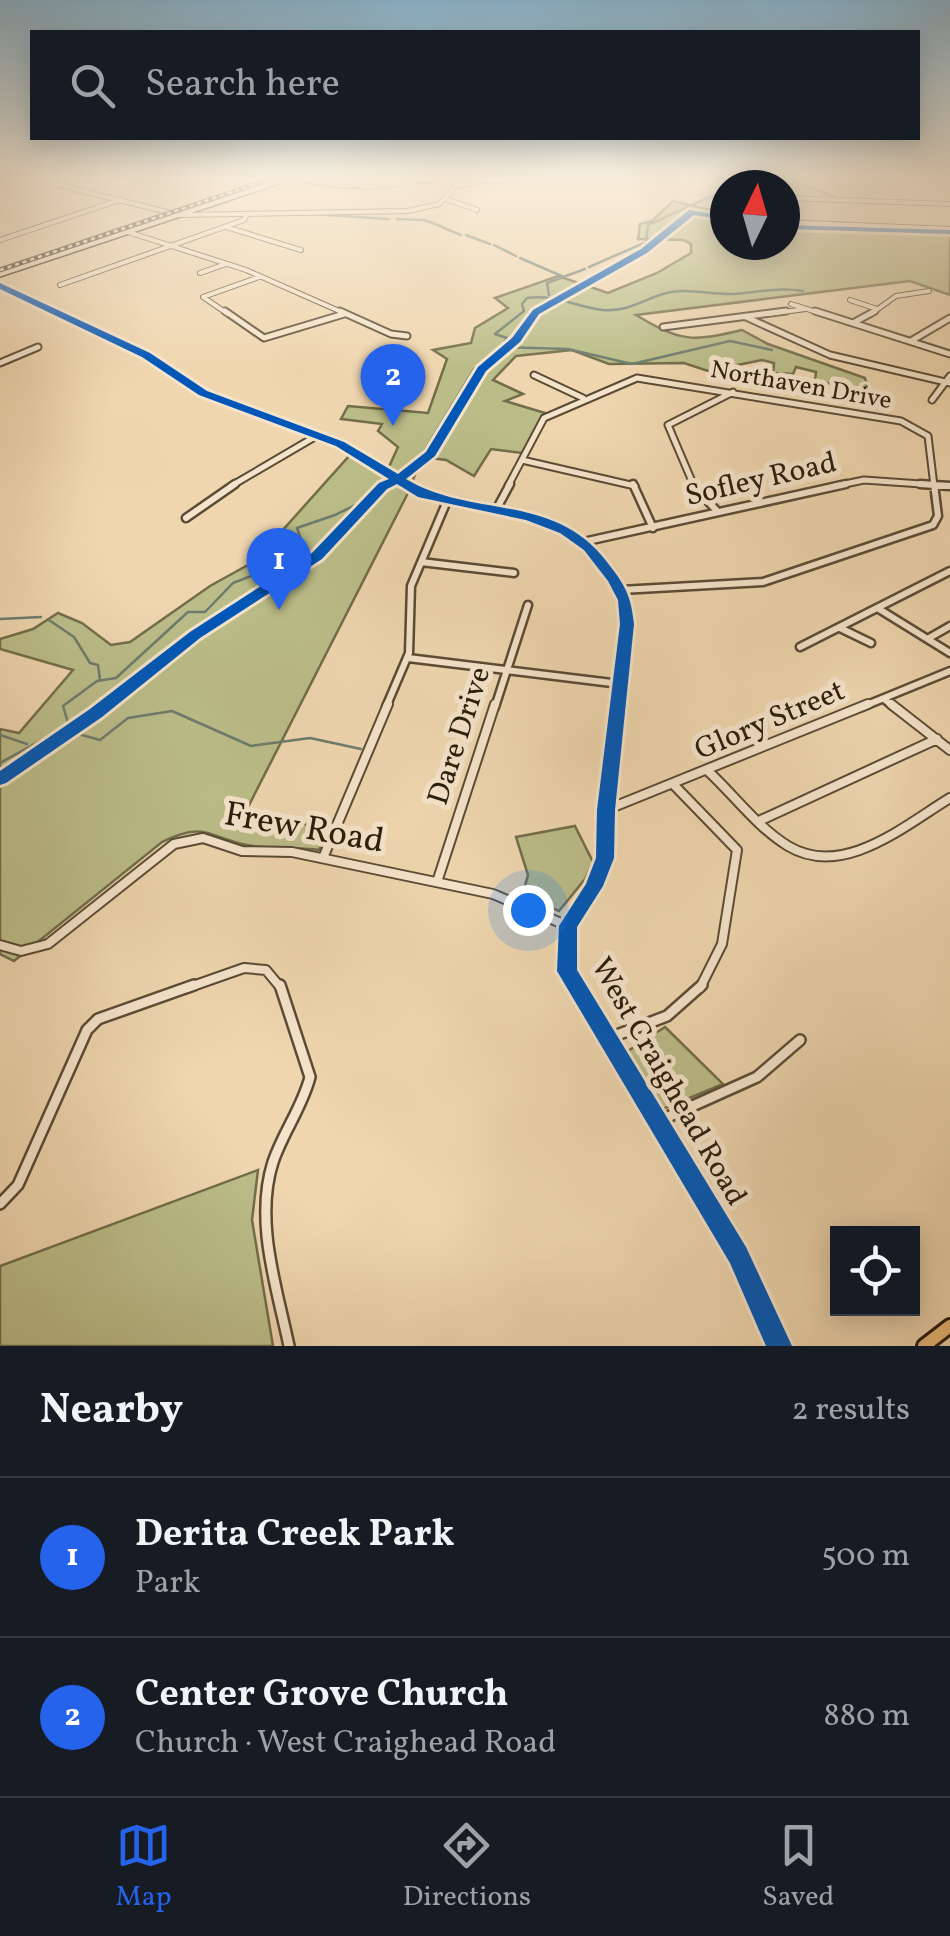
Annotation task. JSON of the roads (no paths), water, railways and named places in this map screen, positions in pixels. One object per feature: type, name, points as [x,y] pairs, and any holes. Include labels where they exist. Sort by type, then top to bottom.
[{"type":"main road","points":[[0,274],[96,241]]},
{"type":"main road","points":[[924,1346],[950,1326]]},
{"type":"street","points":[[156,241],[227,263],[396,336],[407,336]]},
{"type":"street","points":[[60,285],[186,241]]},
{"type":"street","points":[[271,241],[301,250]]},
{"type":"street","points":[[200,273],[227,263]]},
{"type":"street","points":[[260,276],[203,296],[261,337],[270,338],[345,314]]},
{"type":"street","points":[[0,286],[144,354],[204,393],[351,450],[409,488],[447,501],[547,522],[583,542],[620,590]]},
{"type":"street","points":[[852,324],[896,296],[928,291]]},
{"type":"street","points":[[850,300],[879,309]]},
{"type":"street","points":[[791,304],[950,354]]},
{"type":"street","points":[[663,328],[806,309]]},
{"type":"street","points":[[746,318],[830,354],[949,380],[932,400]]},
{"type":"street","points":[[910,342],[950,318]]},
{"type":"street","points":[[0,363],[38,347]]},
{"type":"street","points":[[534,376],[584,399]]},
{"type":"street","name":"Northaven Drive","points":[[496,510],[544,418],[645,377],[898,421],[919,428],[928,439],[938,521],[930,527],[762,582],[620,590]]},
{"type":"street","points":[[718,513],[691,484],[668,425],[732,392]]},
{"type":"street","points":[[186,518],[216,495],[318,435]]},
{"type":"street","points":[[522,460],[632,484],[652,528]]},
{"type":"street","name":"Sofley Road","points":[[583,542],[864,480],[950,486]]},
{"type":"street","points":[[322,858],[408,658],[410,592],[447,501]]},
{"type":"street","points":[[421,562],[514,573]]},
{"type":"street","points":[[800,647],[950,571]]},
{"type":"street","name":"West Craighead Road","points":[[620,590],[627,624],[602,870],[568,926],[568,972],[738,1255],[780,1346]]},
{"type":"street","name":"Dare Drive","points":[[437,882],[528,605]]},
{"type":"street","points":[[878,608],[950,652]]},
{"type":"street","points":[[929,638],[950,626]]},
{"type":"street","points":[[840,628],[871,642]]},
{"type":"street","points":[[408,658],[620,684]]},
{"type":"street","name":"Glory Street","points":[[606,810],[950,672]]},
{"type":"street","points":[[883,698],[950,750]]},
{"type":"street","points":[[760,820],[937,740]]},
{"type":"street","points":[[708,771],[787,846],[802,854],[835,859],[849,856],[950,798]]},
{"type":"street","points":[[608,1039],[679,1008],[709,978],[721,954],[737,850],[674,785]]},
{"type":"street","name":"Frew Road","points":[[0,945],[21,951],[48,944],[174,844],[188,838],[214,840],[242,851],[292,852],[493,894],[568,926]]},
{"type":"street","points":[[0,1204],[18,1185],[87,1030],[98,1019],[114,1010],[244,968],[266,970],[278,980],[310,1076],[308,1090],[277,1151],[266,1199],[289,1346]]},
{"type":"street","points":[[658,1121],[757,1077],[800,1040]]},
{"type":"waterway","points":[[482,241],[490,244]]},
{"type":"waterway","points":[[589,267],[644,243]]},
{"type":"waterway","points":[[494,245],[516,256]]},
{"type":"waterway","points":[[520,258],[564,277]]},
{"type":"waterway","points":[[564,277],[585,269]]},
{"type":"waterway","points":[[549,295],[547,283],[564,277]]},
{"type":"waterway","points":[[502,346],[507,338],[495,334],[524,311],[522,304],[527,298],[612,310],[671,292],[803,291]]},
{"type":"waterway","points":[[408,479],[425,463],[425,450],[474,369],[501,347],[568,349],[632,364],[730,341],[772,350]]},
{"type":"waterway","points":[[0,763],[62,729],[68,723],[63,706],[97,681],[116,678],[188,612],[205,612],[233,583],[287,562],[303,545],[297,528],[335,515],[394,486]]},
{"type":"waterway","points":[[0,619],[41,617]]},
{"type":"waterway","points":[[49,620],[74,637],[90,663],[98,665],[100,680]]},
{"type":"waterway","points":[[64,730],[100,740],[128,718],[172,711],[251,746],[310,738],[361,749]]},
{"type":"waterway","points":[[0,735],[27,744]]},
{"type":"railway","points":[[0,270],[87,241]]},
{"type":"place","name":"Center Grove Church","points":[[393,426]]},
{"type":"place","name":"Derita Creek Park","points":[[279,610]]}]
